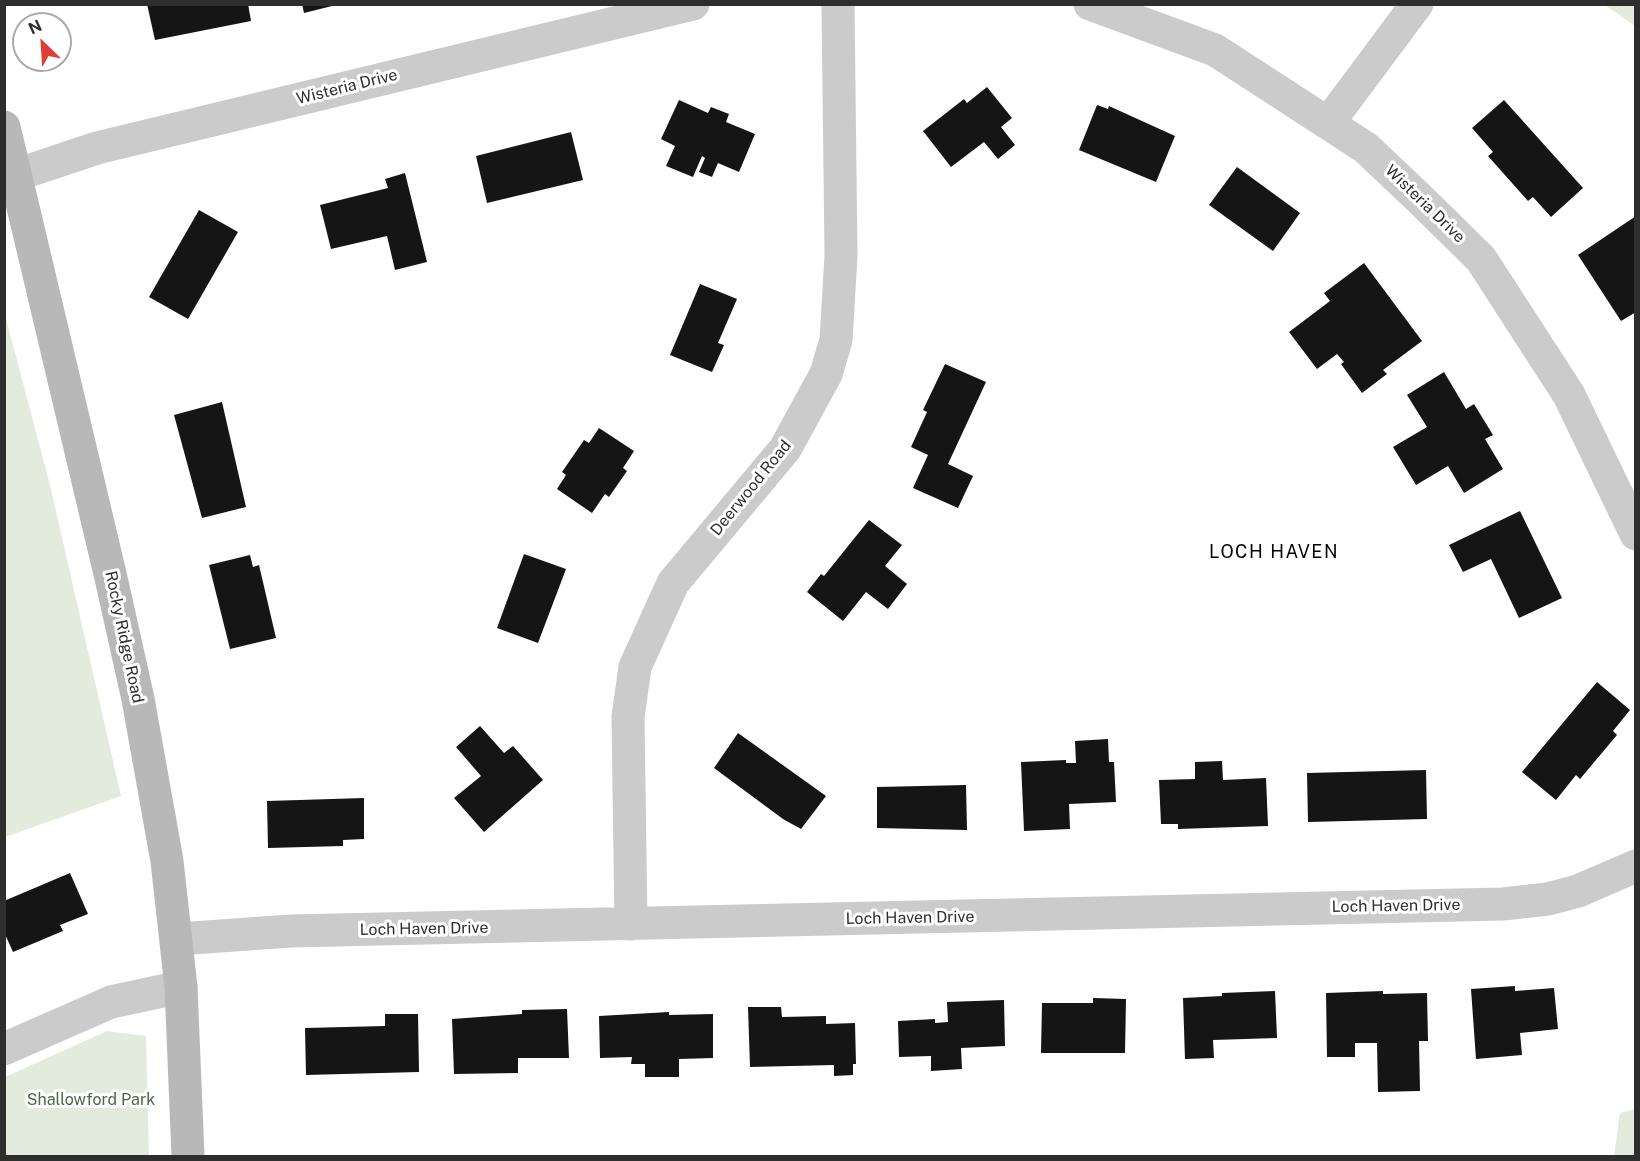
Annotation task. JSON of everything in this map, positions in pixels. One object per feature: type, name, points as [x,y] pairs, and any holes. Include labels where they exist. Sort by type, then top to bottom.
[{"type":"main road","name":"Rocky Ridge Road","points":[[4,127],[10,176],[138,699],[167,861],[177,939],[182,987],[189,1156]]},
{"type":"street","name":"Wisteria Drive","points":[[10,176],[120,142],[693,4]]},
{"type":"street","name":"Deerwood Road","points":[[631,924],[628,717],[635,667],[673,583],[785,449],[826,374],[836,340],[841,256],[838,4]]},
{"type":"street","name":"Wisteria Drive","points":[[1090,4],[1215,50],[1329,122],[1366,148],[1481,259],[1569,395],[1635,534]]},
{"type":"street","points":[[1329,122],[1417,4]]},
{"type":"street","name":"Loch Haven Drive","points":[[177,939],[291,931],[1503,904],[1548,899],[1578,891],[1635,866]]},
{"type":"street","points":[[4,1049],[111,1002],[182,987]]},
{"type":"green space","points":[[1605,5],[1635,5],[1635,26]]},
{"type":"green space","points":[[4,311],[50,485],[121,796],[5,837]]},
{"type":"green space","name":"Shallowford Park","points":[[107,1031],[146,1036],[149,1156],[5,1156],[5,1077]]},
{"type":"green space","points":[[1635,1109],[1635,1156],[1614,1156],[1620,1113]]},
{"type":"building","points":[[147,4],[248,4],[251,21],[155,40]]},
{"type":"building","points":[[302,4],[335,4],[336,5],[304,13]]},
{"type":"building","points":[[987,87],[1012,118],[1001,127],[1015,145],[998,159],[984,142],[951,167],[923,131],[964,99],[967,103]]},
{"type":"building","points":[[679,100],[708,113],[711,107],[729,114],[726,122],[755,134],[739,172],[718,163],[712,177],[699,172],[705,158],[702,156],[693,177],[666,166],[675,146],[661,139]]},
{"type":"building","points":[[1504,100],[1583,188],[1551,217],[1533,197],[1528,201],[1488,156],[1493,152],[1472,128]]},
{"type":"building","points":[[1097,105],[1108,109],[1109,106],[1175,136],[1156,182],[1079,150]]},
{"type":"building","points":[[571,132],[583,180],[487,203],[476,156]]},
{"type":"building","points":[[1237,167],[1300,213],[1273,251],[1209,205]]},
{"type":"building","points":[[405,173],[427,262],[395,270],[387,236],[331,249],[320,205],[388,188],[385,179]]},
{"type":"building","points":[[199,210],[238,232],[188,319],[149,297]]},
{"type":"building","points":[[1636,216],[1636,312],[1621,321],[1578,255]]},
{"type":"building","points":[[1364,263],[1422,341],[1383,370],[1387,374],[1362,393],[1341,364],[1344,362],[1337,354],[1317,369],[1289,332],[1330,301],[1324,293]]},
{"type":"building","points":[[700,284],[737,299],[718,343],[724,345],[712,372],[670,355]]},
{"type":"building","points":[[945,364],[986,382],[948,464],[973,476],[958,508],[913,488],[928,455],[911,447],[927,412],[923,410]]},
{"type":"building","points":[[1444,372],[1466,409],[1474,404],[1493,435],[1485,439],[1503,469],[1464,493],[1448,466],[1416,485],[1393,447],[1427,427],[1407,395]]},
{"type":"building","points":[[222,402],[246,507],[202,518],[174,415]]},
{"type":"building","points":[[599,428],[634,451],[623,468],[627,471],[609,497],[605,494],[592,513],[557,489],[566,475],[562,472],[584,440],[589,443]]},
{"type":"building","points":[[1520,511],[1562,598],[1519,618],[1491,559],[1463,572],[1449,545]]},
{"type":"building","points":[[869,520],[902,545],[885,566],[907,584],[888,609],[866,592],[843,621],[807,592],[821,574],[824,576]]},
{"type":"building","points":[[524,554],[566,569],[538,643],[497,628]]},
{"type":"building","points":[[250,555],[253,567],[259,565],[276,638],[230,649],[209,565]]},
{"type":"building","points":[[1597,682],[1630,710],[1613,731],[1617,735],[1580,779],[1576,775],[1556,800],[1522,772]]},
{"type":"building","points":[[480,726],[504,753],[513,746],[543,780],[484,832],[454,798],[481,776],[456,747]]},
{"type":"building","points":[[738,733],[826,796],[801,829],[783,819],[714,768]]},
{"type":"building","points":[[1108,739],[1109,762],[1114,762],[1116,802],[1069,804],[1070,829],[1024,831],[1021,762],[1066,760],[1066,763],[1076,763],[1075,741]]},
{"type":"building","points":[[1222,761],[1223,780],[1266,778],[1268,826],[1178,829],[1178,824],[1161,824],[1159,780],[1195,779],[1195,762]]},
{"type":"building","points":[[1426,770],[1427,819],[1308,822],[1307,773]]},
{"type":"building","points":[[966,785],[967,830],[877,828],[877,787]]},
{"type":"building","points":[[364,798],[364,839],[343,840],[343,846],[268,848],[267,801]]},
{"type":"building","points":[[70,873],[88,914],[60,925],[63,931],[13,952],[4,932],[4,901]]},
{"type":"building","points":[[1515,986],[1515,991],[1554,988],[1558,1029],[1520,1033],[1522,1055],[1476,1059],[1471,989]]},
{"type":"building","points":[[1275,991],[1277,1038],[1213,1040],[1214,1058],[1185,1059],[1183,998],[1222,996],[1222,993]]},
{"type":"building","points":[[1383,991],[1383,994],[1427,993],[1428,1041],[1419,1041],[1420,1091],[1378,1092],[1377,1043],[1355,1043],[1355,1057],[1327,1057],[1326,993]]},
{"type":"building","points":[[1093,998],[1126,999],[1125,1053],[1041,1053],[1042,1003],[1093,1003]]},
{"type":"building","points":[[1004,1000],[1005,1046],[961,1048],[962,1069],[931,1071],[931,1056],[899,1057],[898,1021],[935,1019],[935,1023],[948,1022],[947,1002]]},
{"type":"building","points":[[748,1007],[781,1007],[782,1017],[826,1016],[826,1024],[855,1023],[856,1064],[853,1064],[853,1075],[834,1076],[834,1065],[750,1067]]},
{"type":"building","points":[[567,1009],[569,1058],[518,1058],[518,1073],[454,1074],[452,1019],[522,1014],[522,1010]]},
{"type":"building","points":[[669,1012],[669,1015],[713,1014],[713,1058],[679,1059],[679,1077],[645,1077],[645,1064],[631,1064],[632,1057],[600,1058],[599,1016]]},
{"type":"building","points":[[385,1014],[418,1014],[419,1072],[306,1075],[305,1028],[385,1026]]},
{"type":"district","name":"LOCH HAVEN","points":[[1274,552]]}]
